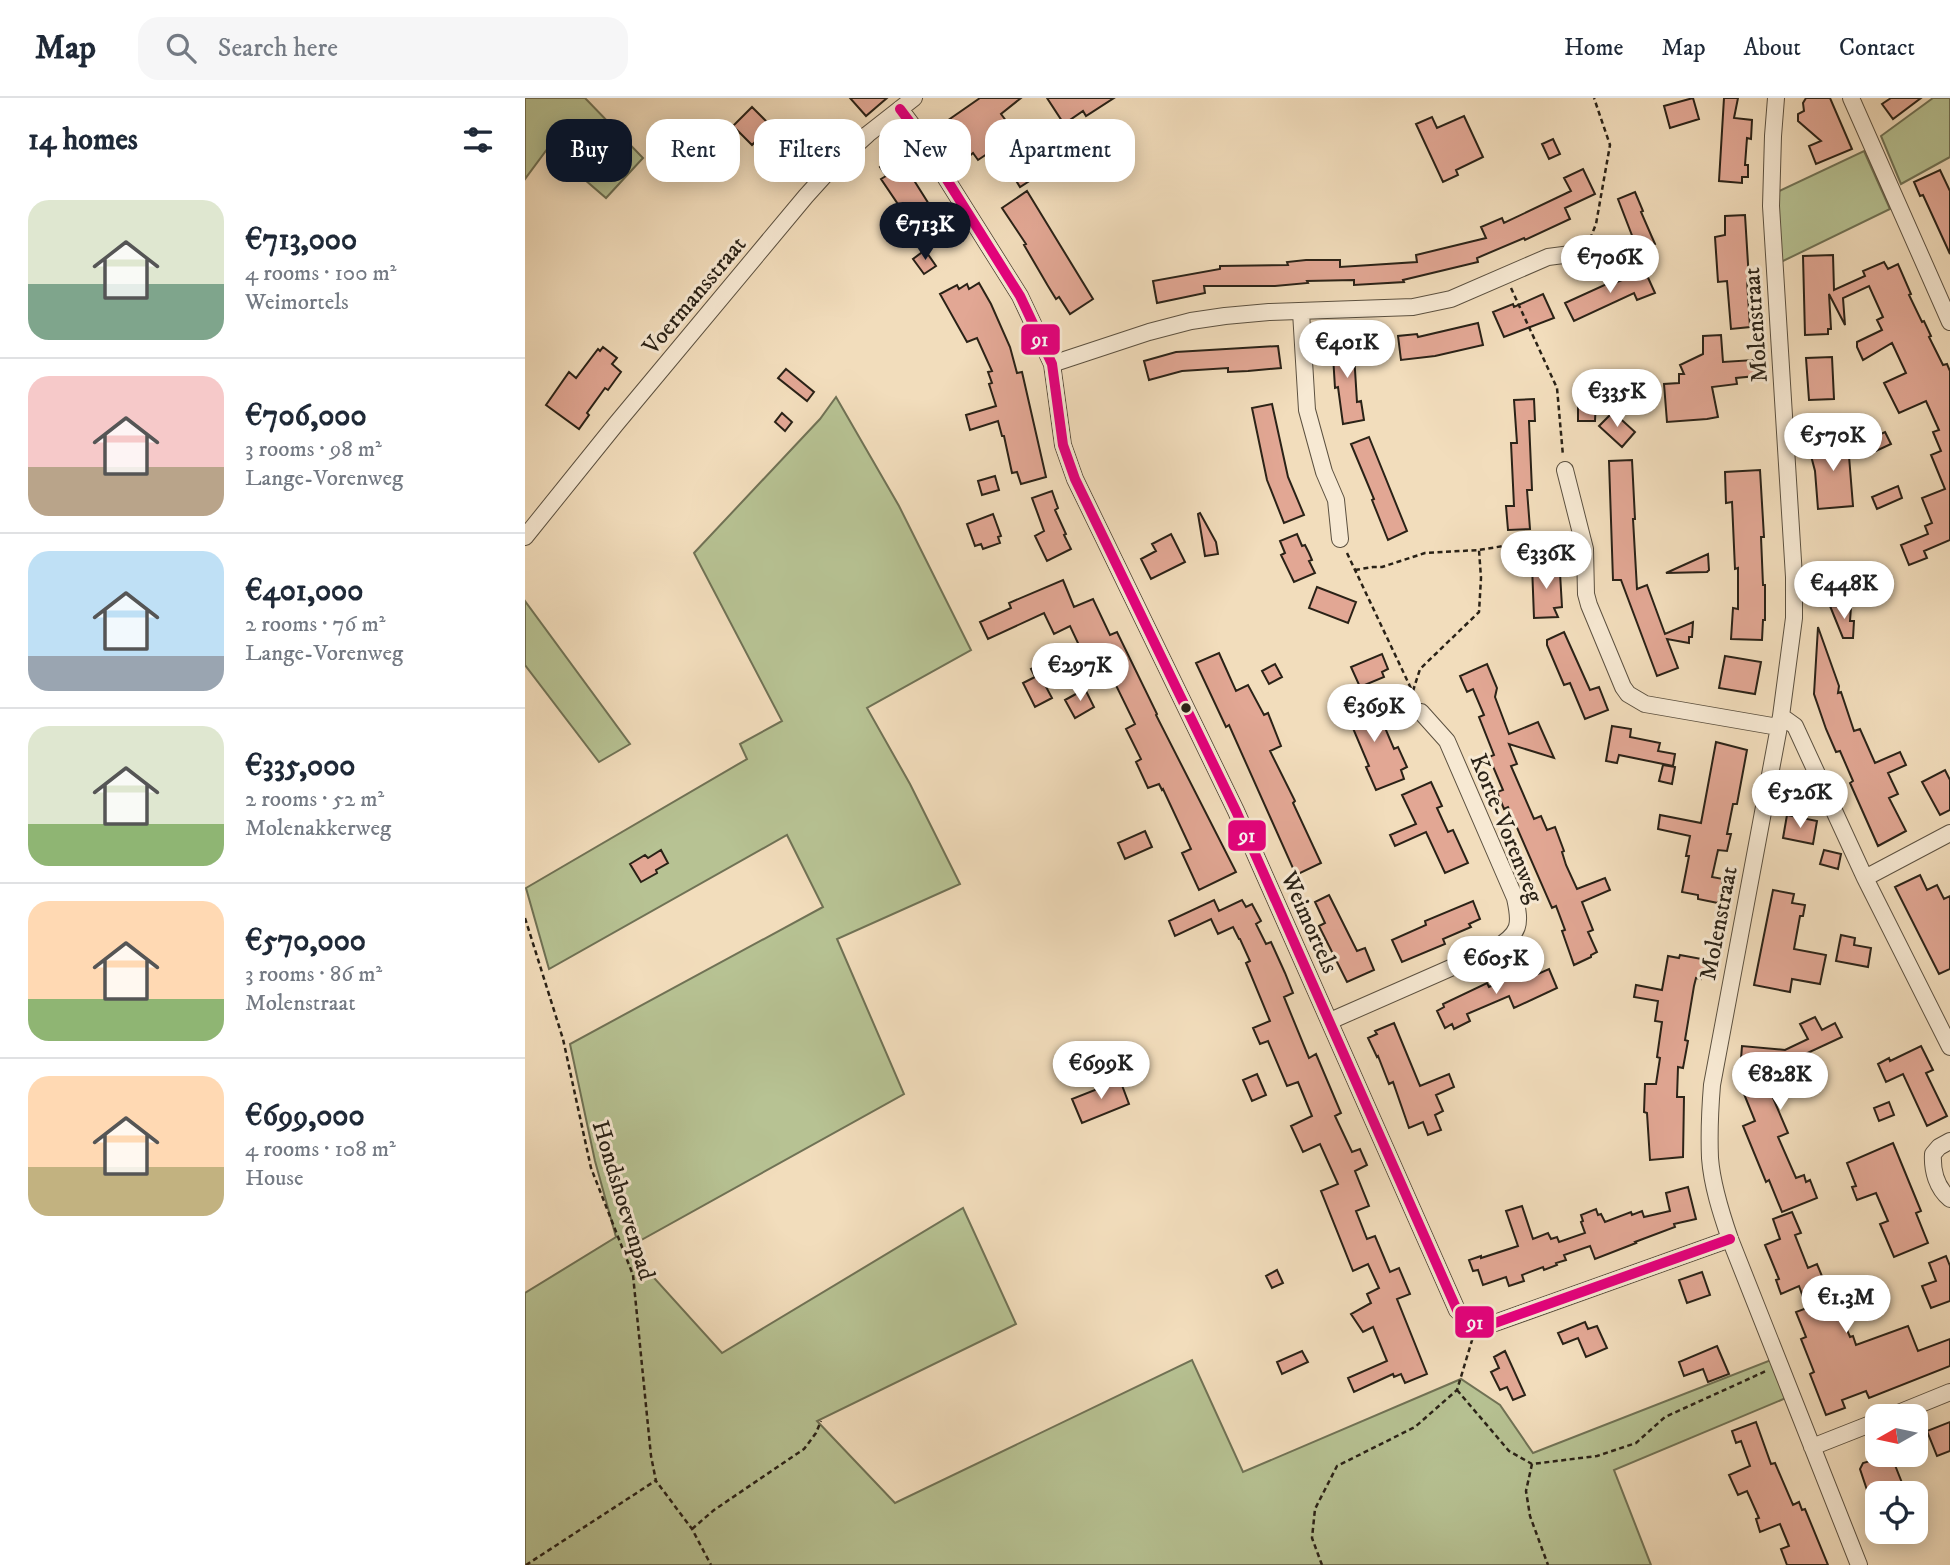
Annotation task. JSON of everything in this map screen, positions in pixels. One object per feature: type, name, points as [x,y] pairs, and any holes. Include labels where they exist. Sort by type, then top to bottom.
[{"type":"street","name":"Voermansstraat","points":[[525,537],[806,196],[834,165],[868,134],[914,98]]},
{"type":"street","name":"Molenstraat","points":[[1776,98],[1771,206],[1794,577],[1794,618],[1780,722],[1712,1085],[1710,1161],[1730,1239],[1859,1565]]},
{"type":"street","points":[[1851,98],[1950,322]]},
{"type":"street","name":"Weimortels","points":[[900,109],[1020,296],[1052,363],[1063,446],[1075,480],[1236,811],[1457,1310],[1466,1320],[1477,1324]]},
{"type":"street","points":[[1052,363],[1191,321],[1225,316],[1413,307],[1451,299],[1548,257],[1586,251]]},
{"type":"street","points":[[1301,312],[1307,410],[1324,472],[1336,500],[1340,539]]},
{"type":"street","points":[[1565,470],[1585,549],[1588,605],[1623,687],[1628,694],[1645,704],[1795,726],[1865,877],[1950,1047]]},
{"type":"street","name":"Korte-Vorenweg","points":[[1330,1021],[1496,947],[1509,940],[1518,928],[1515,898],[1447,741],[1421,712]]},
{"type":"street","points":[[1865,877],[1950,833]]},
{"type":"street","points":[[1950,1141],[1933,1154],[1932,1165],[1943,1193],[1950,1199]]},
{"type":"street","points":[[1477,1324],[1492,1324],[1505,1320],[1730,1239]]},
{"type":"street","points":[[1920,1404],[1950,1392]]},
{"type":"street","points":[[1812,1447],[1865,1426]]},
{"type":"path","points":[[1586,251],[1596,224],[1610,145],[1594,98]]},
{"type":"path","points":[[1505,276],[1557,388],[1565,470]]},
{"type":"path","points":[[1355,570],[1382,567],[1425,553],[1479,550],[1562,537],[1580,531]]},
{"type":"path","points":[[1340,539],[1421,712]]},
{"type":"path","points":[[1413,691],[1420,669],[1479,612],[1479,550]]},
{"type":"path","name":"Hondshoevenpad","points":[[525,918],[563,1039],[591,1168],[633,1275],[656,1481],[692,1529],[711,1565]]},
{"type":"path","points":[[1322,1565],[1312,1538],[1315,1509],[1337,1466],[1415,1427],[1457,1390],[1477,1324]]},
{"type":"path","points":[[1457,1390],[1510,1451],[1532,1464],[1597,1456],[1636,1443],[1665,1417],[1779,1365]]},
{"type":"path","points":[[692,1529],[714,1510],[804,1449],[821,1421]]},
{"type":"path","points":[[1532,1464],[1526,1491],[1528,1504],[1548,1565]]},
{"type":"path","points":[[526,1565],[656,1481]]},
{"type":"green space","points":[[525,98],[585,98],[605,119],[546,119],[546,151],[525,179]]},
{"type":"green space","points":[[1933,98],[1950,98],[1950,157],[1901,184],[1881,136]]},
{"type":"green space","points":[[632,147],[643,158],[632,170]]},
{"type":"green space","points":[[1864,151],[1890,209],[1781,262],[1777,192]]},
{"type":"green space","points":[[587,182],[621,182],[606,198]]},
{"type":"green space","points":[[836,397],[899,506],[971,650],[867,708],[910,784],[960,884],[837,939],[904,1094],[627,1248],[722,1353],[963,1208],[1016,1324],[817,1421],[895,1503],[1192,1360],[1243,1472],[1461,1379],[1500,1405],[1533,1453],[1771,1360],[1786,1398],[1614,1470],[1651,1565],[525,1565],[525,1293],[616,1237],[595,1161],[570,1044],[823,907],[787,835],[549,969],[526,888],[747,759],[740,744],[782,721],[694,553],[820,419]]},
{"type":"green space","points":[[525,601],[630,744],[599,762],[525,665]]},
{"type":"building","points":[[850,98],[887,98],[866,116]]},
{"type":"building","points":[[980,98],[1021,98],[1001,114],[1005,119],[985,119],[985,155],[978,160],[973,153],[971,155],[971,119],[950,119]]},
{"type":"building","points":[[1047,98],[1114,98],[1086,116],[1083,111],[1071,119],[1061,119]]},
{"type":"building","points":[[1693,98],[1699,119],[1670,128],[1664,106]]},
{"type":"building","points":[[1724,98],[1738,98],[1734,118],[1752,120],[1751,139],[1747,138],[1745,165],[1748,165],[1748,177],[1742,177],[1742,183],[1719,181]]},
{"type":"building","points":[[1806,98],[1830,98],[1852,149],[1816,164],[1809,146],[1821,141],[1798,121],[1798,114],[1804,111],[1803,103]]},
{"type":"building","points":[[1891,98],[1921,98],[1893,119],[1882,104]]},
{"type":"building","points":[[752,107],[764,119],[754,119],[752,145],[740,133],[740,119]]},
{"type":"building","points":[[1464,116],[1483,157],[1456,170],[1458,175],[1443,182],[1416,124],[1432,117],[1437,128]]},
{"type":"building","points":[[1553,139],[1560,154],[1549,159],[1542,144]]},
{"type":"building","points":[[1583,169],[1595,194],[1565,208],[1570,219],[1477,258],[1478,262],[1403,280],[1404,282],[1354,285],[1354,280],[1307,281],[1308,283],[1275,286],[1204,286],[1205,293],[1157,303],[1153,281],[1220,269],[1220,266],[1288,265],[1287,262],[1306,260],[1340,260],[1340,267],[1417,262],[1416,255],[1486,238],[1481,227],[1502,218],[1504,223],[1571,191],[1564,178]]},
{"type":"building","points":[[1940,170],[1950,191],[1950,254],[1923,195],[1920,196],[1914,182]]},
{"type":"building","points":[[883,182],[915,182],[944,228],[917,246],[903,226],[910,222]]},
{"type":"building","points":[[1027,191],[1093,299],[1070,314],[1059,297],[1056,299],[1024,245],[1026,244],[1002,208]]},
{"type":"building","points":[[1635,192],[1655,244],[1638,251],[1618,199]]},
{"type":"building","points":[[1745,215],[1750,327],[1731,329],[1727,281],[1718,282],[1715,237],[1725,235],[1725,216]]},
{"type":"building","points":[[925,250],[936,266],[924,274],[913,259]]},
{"type":"building","points":[[1833,255],[1834,290],[1865,276],[1863,271],[1884,262],[1888,269],[1898,264],[1911,294],[1909,295],[1931,336],[1929,337],[1943,365],[1947,364],[1950,371],[1950,540],[1924,551],[1927,558],[1909,565],[1901,545],[1928,534],[1925,526],[1932,523],[1922,498],[1945,489],[1931,455],[1941,451],[1933,432],[1939,430],[1926,401],[1899,413],[1884,383],[1906,373],[1892,343],[1863,360],[1857,342],[1882,330],[1877,320],[1883,317],[1869,286],[1843,298],[1845,325],[1829,294],[1831,329],[1828,329],[1828,334],[1805,335],[1803,256]]},
{"type":"building","points":[[1645,271],[1655,293],[1637,300],[1634,293],[1574,321],[1565,303],[1611,282],[1612,284]]},
{"type":"building","points":[[979,283],[1010,347],[1017,373],[1022,372],[1046,477],[1021,484],[1017,472],[1012,473],[998,421],[970,430],[966,415],[996,406],[989,384],[992,383],[988,372],[992,371],[977,338],[967,342],[940,294],[957,285],[959,289],[967,284],[969,289]]},
{"type":"building","points":[[1543,294],[1554,318],[1504,337],[1493,312],[1513,304],[1514,307]]},
{"type":"building","points":[[1478,323],[1483,345],[1435,356],[1401,360],[1398,336],[1417,334],[1418,337]]},
{"type":"building","points":[[1721,335],[1723,362],[1754,360],[1756,376],[1736,378],[1737,384],[1712,387],[1718,417],[1667,422],[1664,384],[1679,383],[1679,374],[1684,374],[1680,365],[1703,354],[1703,336]]},
{"type":"building","points":[[1353,338],[1357,402],[1361,401],[1364,420],[1343,424],[1338,387],[1335,388],[1332,339]]},
{"type":"building","points":[[1278,346],[1281,368],[1228,372],[1228,368],[1182,371],[1149,380],[1144,361],[1176,352]]},
{"type":"building","points":[[603,347],[617,358],[612,364],[621,372],[608,390],[605,388],[579,429],[546,405],[569,372],[576,378],[598,349],[600,351]]},
{"type":"building","points":[[1832,357],[1834,399],[1809,400],[1806,358]]},
{"type":"building","points":[[786,369],[814,392],[807,401],[778,378]]},
{"type":"building","points":[[1534,399],[1535,421],[1529,421],[1532,490],[1527,490],[1530,529],[1508,530],[1506,506],[1514,506],[1511,443],[1517,443],[1514,400]]},
{"type":"building","points":[[1578,399],[1596,400],[1595,421],[1578,421]]},
{"type":"building","points":[[1272,404],[1288,477],[1304,515],[1284,523],[1267,480],[1252,408]]},
{"type":"building","points":[[1613,412],[1635,432],[1622,447],[1599,426]]},
{"type":"building","points":[[782,413],[792,422],[785,431],[775,422]]},
{"type":"building","points":[[1885,432],[1891,444],[1876,451],[1870,439]]},
{"type":"building","points":[[1844,433],[1854,454],[1849,456],[1853,506],[1818,509],[1815,471],[1809,448]]},
{"type":"building","points":[[1369,437],[1407,531],[1388,540],[1351,444]]},
{"type":"building","points":[[1632,460],[1637,589],[1647,585],[1665,634],[1693,622],[1689,643],[1667,639],[1678,668],[1657,676],[1621,580],[1613,580],[1609,461]]},
{"type":"building","points":[[1760,470],[1765,585],[1762,640],[1731,639],[1733,608],[1738,609],[1738,568],[1735,569],[1732,502],[1726,503],[1725,472]]},
{"type":"building","points":[[995,476],[999,490],[982,495],[978,481]]},
{"type":"building","points":[[1898,486],[1902,498],[1877,509],[1872,497]]},
{"type":"building","points":[[1052,491],[1058,508],[1055,510],[1071,549],[1047,561],[1035,536],[1044,531],[1032,498]]},
{"type":"building","points":[[1200,513],[1216,542],[1218,554],[1205,556],[1198,514]]},
{"type":"building","points":[[993,514],[1001,536],[998,537],[1000,543],[983,549],[981,544],[975,546],[967,524]]},
{"type":"building","points":[[1171,534],[1185,562],[1151,579],[1141,559],[1156,551],[1152,544]]},
{"type":"building","points":[[1297,534],[1302,546],[1305,545],[1309,553],[1312,560],[1309,561],[1315,573],[1294,582],[1281,555],[1285,553],[1280,541]]},
{"type":"building","points":[[1708,554],[1707,572],[1666,573]]},
{"type":"building","points":[[1553,564],[1554,574],[1560,573],[1562,607],[1554,608],[1558,617],[1534,618],[1532,565]]},
{"type":"building","points":[[1063,580],[1074,607],[1093,599],[1110,635],[1117,632],[1236,872],[1199,890],[1182,853],[1191,849],[1163,789],[1159,784],[1148,788],[1136,762],[1141,759],[1126,729],[1135,724],[1110,673],[1104,676],[1102,670],[1093,675],[1070,626],[1054,634],[1044,613],[988,639],[980,622],[1011,608],[1009,603]]},
{"type":"building","points":[[1317,587],[1356,602],[1348,623],[1309,608]]},
{"type":"building","points":[[1830,606],[1851,607],[1853,638],[1843,638]]},
{"type":"building","points":[[1818,627],[1839,686],[1838,693],[1841,692],[1854,731],[1860,729],[1875,763],[1900,752],[1906,765],[1888,773],[1898,794],[1889,798],[1906,831],[1878,846],[1850,783],[1853,781],[1840,751],[1836,752],[1826,729],[1814,694]]},
{"type":"building","points":[[1564,632],[1590,690],[1599,687],[1608,710],[1585,719],[1570,683],[1564,685],[1547,640]]},
{"type":"building","points":[[1219,653],[1236,691],[1248,685],[1264,715],[1268,713],[1281,746],[1270,751],[1321,863],[1296,875],[1229,725],[1226,727],[1196,663]]},
{"type":"building","points":[[1382,654],[1388,669],[1382,672],[1384,677],[1360,687],[1351,667]]},
{"type":"building","points":[[1725,656],[1761,662],[1755,694],[1719,688]]},
{"type":"building","points":[[1049,660],[1057,677],[1044,683],[1052,698],[1035,707],[1023,683],[1035,677],[1031,669]]},
{"type":"building","points":[[1275,664],[1282,677],[1269,684],[1262,671]]},
{"type":"building","points":[[1487,664],[1497,688],[1495,697],[1509,734],[1538,722],[1554,758],[1509,744],[1517,764],[1511,766],[1534,819],[1541,816],[1547,830],[1555,827],[1566,865],[1577,889],[1605,878],[1610,890],[1582,902],[1593,930],[1588,932],[1597,952],[1574,965],[1556,906],[1552,908],[1508,807],[1504,809],[1497,792],[1503,790],[1489,757],[1494,755],[1479,717],[1484,715],[1473,689],[1467,692],[1460,676]]},
{"type":"building","points":[[1085,689],[1094,707],[1075,718],[1065,700]]},
{"type":"building","points":[[1361,691],[1376,726],[1383,723],[1394,749],[1398,747],[1407,767],[1401,770],[1404,779],[1376,790],[1366,767],[1369,766],[1341,700]]},
{"type":"building","points":[[1612,726],[1631,729],[1630,737],[1660,743],[1658,751],[1675,754],[1673,766],[1619,755],[1617,763],[1606,761]]},
{"type":"building","points":[[1716,742],[1747,750],[1737,804],[1733,804],[1727,834],[1731,834],[1727,851],[1718,850],[1712,877],[1723,879],[1718,903],[1682,892],[1690,836],[1658,829],[1660,815],[1701,823]]},
{"type":"building","points":[[1663,765],[1675,767],[1672,784],[1659,781]]},
{"type":"building","points":[[1945,770],[1950,780],[1950,810],[1940,815],[1922,782]]},
{"type":"building","points":[[1431,782],[1442,806],[1437,808],[1448,832],[1453,830],[1468,863],[1445,873],[1426,832],[1395,846],[1390,835],[1416,824],[1402,795]]},
{"type":"building","points":[[1787,815],[1817,821],[1813,844],[1783,838]]},
{"type":"building","points":[[1145,831],[1152,847],[1125,859],[1118,843]]},
{"type":"building","points":[[661,850],[668,863],[641,882],[630,864]]},
{"type":"building","points":[[1824,850],[1841,854],[1838,869],[1820,864]]},
{"type":"building","points":[[1920,875],[1927,890],[1937,885],[1944,899],[1950,896],[1950,969],[1939,974],[1895,887]]},
{"type":"building","points":[[1773,890],[1794,894],[1792,903],[1805,905],[1803,916],[1800,916],[1794,949],[1826,955],[1820,984],[1792,979],[1790,992],[1754,985]]},
{"type":"building","points":[[1329,895],[1357,951],[1365,948],[1374,970],[1347,982],[1319,926],[1325,923],[1315,902]]},
{"type":"building","points":[[1214,900],[1219,911],[1242,900],[1246,907],[1252,904],[1261,921],[1256,924],[1266,944],[1271,942],[1285,973],[1293,993],[1284,997],[1309,1058],[1316,1054],[1341,1113],[1335,1116],[1352,1152],[1360,1149],[1367,1165],[1355,1171],[1369,1206],[1356,1211],[1367,1239],[1375,1236],[1390,1272],[1399,1268],[1410,1294],[1397,1299],[1427,1374],[1405,1383],[1401,1374],[1394,1377],[1393,1374],[1354,1392],[1348,1378],[1387,1361],[1373,1327],[1363,1332],[1351,1314],[1371,1303],[1367,1294],[1379,1288],[1368,1264],[1353,1271],[1321,1191],[1338,1184],[1320,1144],[1303,1152],[1291,1126],[1312,1116],[1298,1082],[1287,1086],[1268,1041],[1260,1044],[1253,1028],[1270,1021],[1246,963],[1250,961],[1240,939],[1233,927],[1218,934],[1211,919],[1175,936],[1169,921]]},
{"type":"building","points":[[1473,901],[1480,919],[1469,924],[1471,927],[1443,939],[1445,944],[1402,962],[1392,940],[1426,925],[1425,921]]},
{"type":"building","points":[[1841,935],[1855,938],[1854,945],[1871,948],[1868,967],[1836,961]]},
{"type":"building","points":[[1680,955],[1707,960],[1704,976],[1701,979],[1696,978],[1683,1068],[1678,1067],[1677,1097],[1684,1097],[1683,1157],[1650,1160],[1647,1113],[1644,1112],[1645,1084],[1656,1084],[1662,1022],[1655,1021],[1658,1001],[1634,997],[1636,985],[1662,990],[1668,956],[1679,958]]},
{"type":"building","points":[[1549,969],[1557,988],[1514,1008],[1509,996],[1467,1014],[1470,1021],[1454,1029],[1452,1024],[1445,1028],[1437,1011],[1444,1007],[1443,1004],[1487,983],[1489,987],[1519,974],[1521,978]]},
{"type":"building","points":[[1815,1017],[1822,1030],[1835,1023],[1842,1037],[1803,1055],[1813,1078],[1802,1068],[1787,1074],[1793,1088],[1773,1098],[1788,1133],[1778,1137],[1796,1178],[1804,1175],[1806,1182],[1810,1180],[1817,1198],[1782,1212],[1769,1180],[1766,1182],[1743,1126],[1755,1121],[1742,1089],[1759,1082],[1761,1062],[1741,1059],[1742,1046],[1785,1050],[1808,1039],[1800,1024]]},
{"type":"building","points":[[1394,1023],[1420,1086],[1449,1074],[1454,1087],[1436,1095],[1443,1111],[1435,1115],[1441,1130],[1428,1135],[1423,1122],[1409,1128],[1393,1082],[1389,1084],[1368,1038],[1377,1034],[1375,1031]]},
{"type":"building","points":[[1921,1046],[1933,1070],[1926,1073],[1947,1116],[1927,1126],[1903,1074],[1886,1082],[1878,1064]]},
{"type":"building","points":[[1257,1074],[1266,1095],[1252,1101],[1243,1080]]},
{"type":"building","points":[[1120,1080],[1129,1104],[1082,1123],[1072,1099]]},
{"type":"building","points":[[1889,1102],[1894,1115],[1879,1121],[1874,1108]]},
{"type":"building","points":[[1893,1143],[1921,1211],[1916,1213],[1928,1243],[1894,1257],[1880,1224],[1888,1221],[1876,1193],[1857,1200],[1852,1187],[1856,1186],[1847,1163]]},
{"type":"building","points":[[1688,1187],[1696,1219],[1674,1224],[1675,1227],[1595,1259],[1590,1246],[1564,1255],[1566,1260],[1556,1263],[1557,1265],[1522,1275],[1524,1281],[1509,1286],[1506,1277],[1483,1285],[1478,1270],[1473,1271],[1469,1260],[1518,1246],[1506,1211],[1522,1206],[1533,1239],[1548,1233],[1551,1239],[1557,1237],[1559,1242],[1585,1233],[1581,1215],[1596,1209],[1605,1222],[1631,1212],[1632,1215],[1642,1211],[1644,1217],[1670,1211],[1666,1193]]},
{"type":"building","points":[[1792,1212],[1801,1233],[1795,1235],[1808,1268],[1817,1264],[1837,1320],[1842,1318],[1856,1345],[1908,1326],[1918,1351],[1950,1339],[1950,1366],[1869,1398],[1866,1391],[1842,1400],[1845,1408],[1826,1415],[1810,1374],[1814,1372],[1801,1339],[1806,1337],[1796,1312],[1807,1308],[1799,1286],[1781,1294],[1776,1280],[1779,1279],[1765,1245],[1780,1239],[1773,1219]]},
{"type":"building","points":[[1946,1256],[1950,1266],[1950,1301],[1931,1308],[1922,1286],[1936,1281],[1929,1263]]},
{"type":"building","points":[[1277,1270],[1283,1283],[1272,1288],[1266,1276]]},
{"type":"building","points":[[1702,1272],[1710,1295],[1687,1303],[1679,1280]]},
{"type":"building","points":[[1585,1322],[1588,1329],[1597,1326],[1607,1348],[1586,1357],[1578,1338],[1563,1344],[1558,1333]]},
{"type":"building","points":[[1717,1346],[1729,1374],[1708,1382],[1703,1369],[1684,1376],[1679,1362]]},
{"type":"building","points":[[1302,1351],[1308,1362],[1282,1374],[1277,1362]]},
{"type":"building","points":[[1505,1351],[1525,1395],[1513,1400],[1507,1387],[1500,1390],[1491,1372],[1499,1368],[1494,1357]]},
{"type":"building","points":[[1756,1422],[1771,1464],[1775,1463],[1793,1505],[1799,1502],[1802,1510],[1805,1509],[1828,1565],[1787,1565],[1781,1549],[1789,1546],[1780,1524],[1760,1532],[1756,1519],[1759,1518],[1747,1491],[1738,1495],[1729,1475],[1750,1466],[1741,1441],[1736,1443],[1732,1431]]},
{"type":"building","points":[[1950,1422],[1950,1451],[1937,1456],[1929,1430]]},
{"type":"building","points":[[1863,1463],[1865,1467],[1896,1467],[1901,1481],[1865,1481],[1865,1484],[1860,1469]]},
{"type":"transit line","name":"91","points":[[900,109],[1020,296],[1052,364],[1063,445],[1075,479],[1236,811],[1457,1310],[1473,1322],[1492,1324],[1730,1239]]}]
